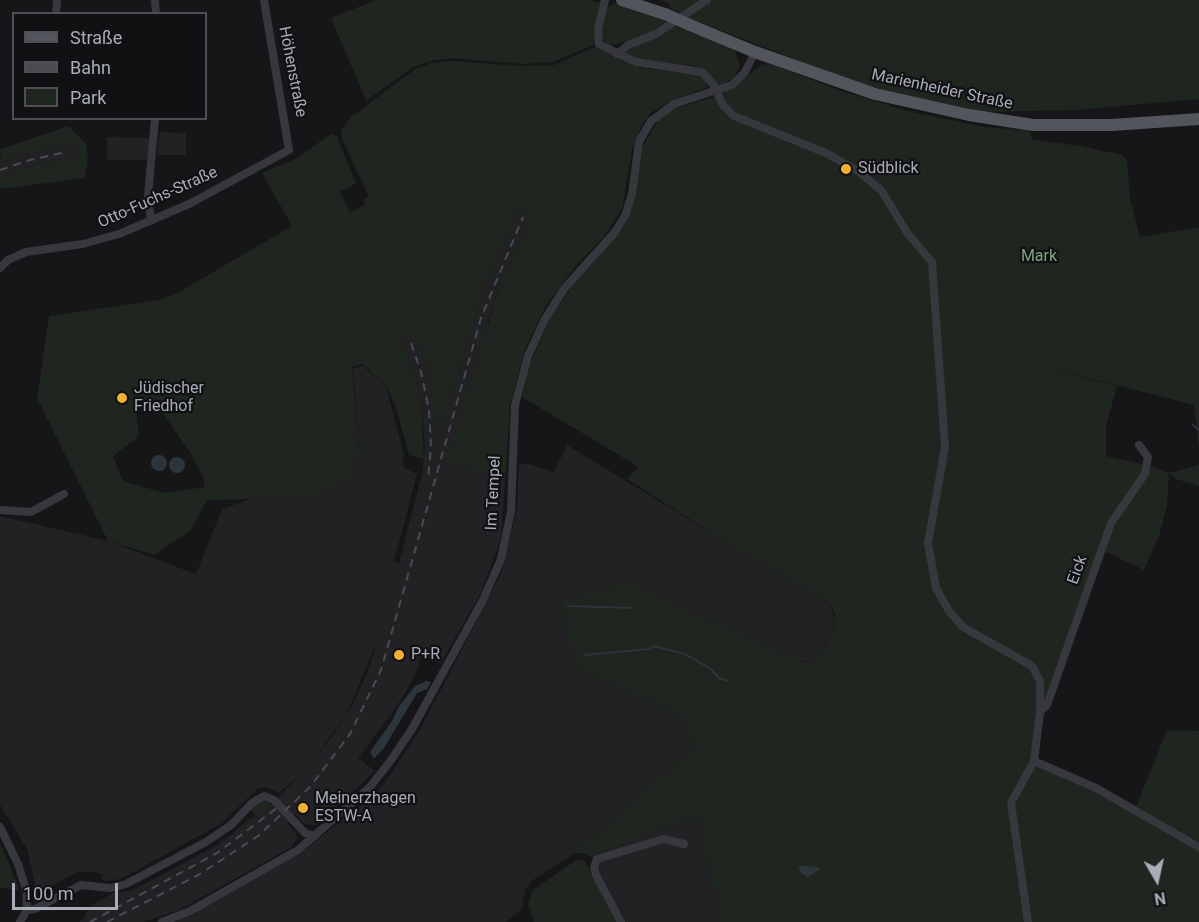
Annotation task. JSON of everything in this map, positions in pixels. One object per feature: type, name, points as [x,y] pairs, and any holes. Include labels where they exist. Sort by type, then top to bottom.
[{"type":"main road","name":"Marienheider Straße","points":[[622,0],[665,14],[755,52],[875,94],[952,112],[1033,125],[1112,125],[1199,119]]},
{"type":"street","name":"Höhenstraße","points":[[264,0],[290,150]]},
{"type":"street","points":[[605,0],[598,29],[600,44],[617,54],[649,65],[702,72],[717,92],[723,105],[734,116],[826,153],[871,180],[881,190],[917,246],[932,262],[945,447],[928,543],[936,588],[949,611],[963,627],[1032,666],[1037,672],[1040,712],[1034,761],[1011,803],[1028,922]]},
{"type":"street","points":[[617,54],[628,45],[656,34],[707,0]]},
{"type":"street","name":"Im Tempel","points":[[162,922],[190,911],[277,862],[315,836],[369,788],[411,729],[494,579],[507,538],[512,494],[515,405],[528,356],[545,319],[564,289],[615,232],[625,216],[632,194],[636,153],[644,130],[668,107],[717,92],[739,80],[755,52]]},
{"type":"street","points":[[151,221],[148,196],[156,120]]},
{"type":"street","name":"Otto-Fuchs-Straße","points":[[0,268],[8,260],[26,252],[97,241],[151,221],[290,150]]},
{"type":"street","name":"Eick","points":[[1040,712],[1047,705],[1111,523],[1145,474],[1148,457],[1139,445]]},
{"type":"street","points":[[0,510],[31,512],[64,494]]},
{"type":"street","points":[[1034,761],[1096,788],[1199,847]]},
{"type":"street","points":[[27,910],[35,909],[81,885],[111,888],[126,884],[213,837],[231,825],[256,800],[264,796],[274,800],[305,833],[315,836]]},
{"type":"street","points":[[0,827],[18,864],[28,898],[27,910],[20,922]]},
{"type":"street","points":[[621,922],[596,875],[594,867],[597,859],[664,838],[684,844]]},
{"type":"shaded area","points":[[160,132],[186,133],[186,155],[157,155]]},
{"type":"shaded area","points":[[107,137],[150,138],[148,160],[107,160]]},
{"type":"shaded area","points":[[77,144],[79,157],[32,166],[0,178],[0,162],[31,152]]},
{"type":"shaded area","points":[[520,208],[532,214],[498,290],[488,321],[506,463],[501,538],[482,591],[441,663],[421,657],[414,678],[397,706],[358,758],[375,771],[317,825],[305,824],[295,814],[287,822],[298,837],[290,848],[181,909],[143,922],[79,922],[84,918],[89,907],[113,893],[131,891],[217,845],[271,804],[305,770],[279,793],[267,787],[257,789],[222,823],[121,879],[106,881],[101,879],[103,875],[97,872],[78,872],[37,893],[27,849],[0,805],[0,516],[108,541],[196,574],[222,509],[254,498],[309,497],[359,450],[353,369],[363,366],[386,386],[404,456],[404,468],[417,474],[394,561],[399,563],[423,470],[425,447],[421,399],[402,338],[414,333],[429,371],[443,424],[485,285]],"holes":[[[378,639],[367,674],[350,709],[312,762],[347,713]]]},
{"type":"shaded area","points":[[567,445],[723,540],[727,546],[792,580],[830,604],[835,622],[824,649],[812,661],[800,662],[628,582],[560,601],[574,667],[682,716],[693,748],[575,853],[533,880],[525,890],[522,909],[506,922],[174,922],[301,853],[382,787],[421,728],[500,576],[517,508],[519,464],[529,464],[554,472]]},
{"type":"shaded area","points":[[159,455],[167,463],[159,471],[151,463]]},
{"type":"shaded area","points":[[177,457],[185,465],[177,473],[169,465]]},
{"type":"shaded area","points":[[426,681],[431,682],[427,689],[417,693],[384,748],[374,759],[370,752],[392,721],[399,706],[415,686]]},
{"type":"shaded area","points":[[697,815],[721,922],[626,922],[591,857]]},
{"type":"shaded area","points":[[798,866],[821,868],[808,877],[802,874]]},
{"type":"green space","points":[[376,0],[590,0],[600,3],[598,43],[553,62],[522,64],[451,58],[431,61],[413,67],[366,101],[331,18]]},
{"type":"green space","points":[[658,0],[703,0],[680,13],[671,9],[668,3]]},
{"type":"green space","points":[[713,0],[1199,0],[1199,99],[1076,110],[984,112],[896,94],[828,72],[684,16]]},
{"type":"green space","points":[[615,3],[641,9],[668,23],[646,35],[610,46],[603,40],[601,34],[606,8]]},
{"type":"green space","points":[[673,25],[734,49],[740,66],[734,77],[719,87],[708,73],[696,66],[641,60],[625,53],[626,50]]},
{"type":"green space","points":[[599,45],[640,68],[697,74],[707,82],[708,87],[671,101],[651,113],[643,123],[632,150],[622,209],[603,238],[577,264],[545,307],[526,347],[510,404],[506,474],[448,463],[498,290],[532,214],[520,208],[485,285],[443,424],[438,423],[429,371],[414,334],[402,338],[421,399],[424,459],[409,455],[395,404],[386,386],[363,364],[352,367],[359,450],[348,478],[309,497],[207,500],[191,530],[154,555],[108,541],[37,398],[49,316],[159,300],[179,292],[292,226],[262,173],[297,158],[331,134],[337,136],[356,183],[340,192],[350,212],[365,205],[363,200],[369,197],[343,141],[341,130],[351,117],[414,70],[431,63],[451,61],[521,66],[554,65]],"holes":[[[153,399],[191,454],[203,477],[205,487],[165,493],[123,481],[113,456],[139,436],[135,402]]]},
{"type":"green space","name":"Mark","points":[[763,64],[774,65],[838,90],[904,110],[984,127],[1029,131],[1033,140],[1081,146],[1122,155],[1127,160],[1130,198],[1140,237],[1199,227],[1199,447],[1194,405],[1010,358],[1117,386],[1106,426],[1106,456],[1146,465],[1111,522],[1047,701],[1039,710],[1033,761],[1009,803],[1026,922],[721,922],[697,815],[591,857],[584,853],[575,853],[693,748],[682,716],[574,667],[560,601],[628,582],[804,663],[815,659],[824,649],[834,626],[835,614],[830,604],[792,580],[727,546],[723,540],[627,479],[639,467],[522,397],[529,366],[551,316],[573,285],[627,222],[636,195],[641,150],[663,112],[714,97],[733,118],[824,155],[860,176],[864,174],[827,152],[735,115],[724,104],[722,94]],"holes":[[[929,255],[934,257],[947,446],[931,543],[933,567],[939,589],[951,611],[949,618],[935,589],[927,542],[942,446],[935,305]]]},
{"type":"green space","points":[[68,126],[86,144],[88,157],[85,178],[0,189],[0,178],[6,175],[32,166],[78,157],[76,144],[31,152],[0,162],[1,149]]},
{"type":"green space","points":[[1199,465],[1199,486],[1176,479],[1169,473]]},
{"type":"green space","points":[[1149,466],[1169,473],[1167,505],[1159,536],[1144,570],[1102,550],[1112,523]]},
{"type":"green space","points":[[1167,730],[1199,731],[1199,842],[1136,807]]},
{"type":"green space","points":[[1035,763],[1095,791],[1199,848],[1199,922],[1030,922],[1013,804]]},
{"type":"green space","points":[[322,798],[333,808],[332,810],[315,825],[308,825],[315,816]]},
{"type":"green space","points":[[265,801],[271,804],[245,825],[230,836],[248,820],[246,816],[250,820],[256,816],[251,810]]},
{"type":"green space","points":[[0,845],[5,854],[20,891],[0,887]]},
{"type":"green space","points":[[578,859],[585,861],[618,922],[534,922],[528,905],[533,890]]},
{"type":"waterway","points":[[1192,424],[1199,430]]},
{"type":"waterway","points":[[568,606],[633,608]]},
{"type":"waterway","points":[[585,655],[649,649],[654,646],[685,654],[711,669],[719,678],[728,681]]},
{"type":"railway","points":[[0,170],[66,152]]},
{"type":"railway","points":[[107,922],[200,874],[258,836],[310,787],[350,734],[381,670],[481,318],[523,217]]},
{"type":"railway","points":[[411,343],[421,372],[429,410],[431,446],[428,480]]},
{"type":"railway","points":[[90,922],[217,853],[281,805]]},
{"type":"place","name":"Südblick","points":[[846,169]]},
{"type":"place","name":"Jüdischer Friedhof","points":[[122,398]]},
{"type":"place","name":"P+R","points":[[399,655]]},
{"type":"place","name":"Meinerzhagen ESTW-A","points":[[303,808]]}]
